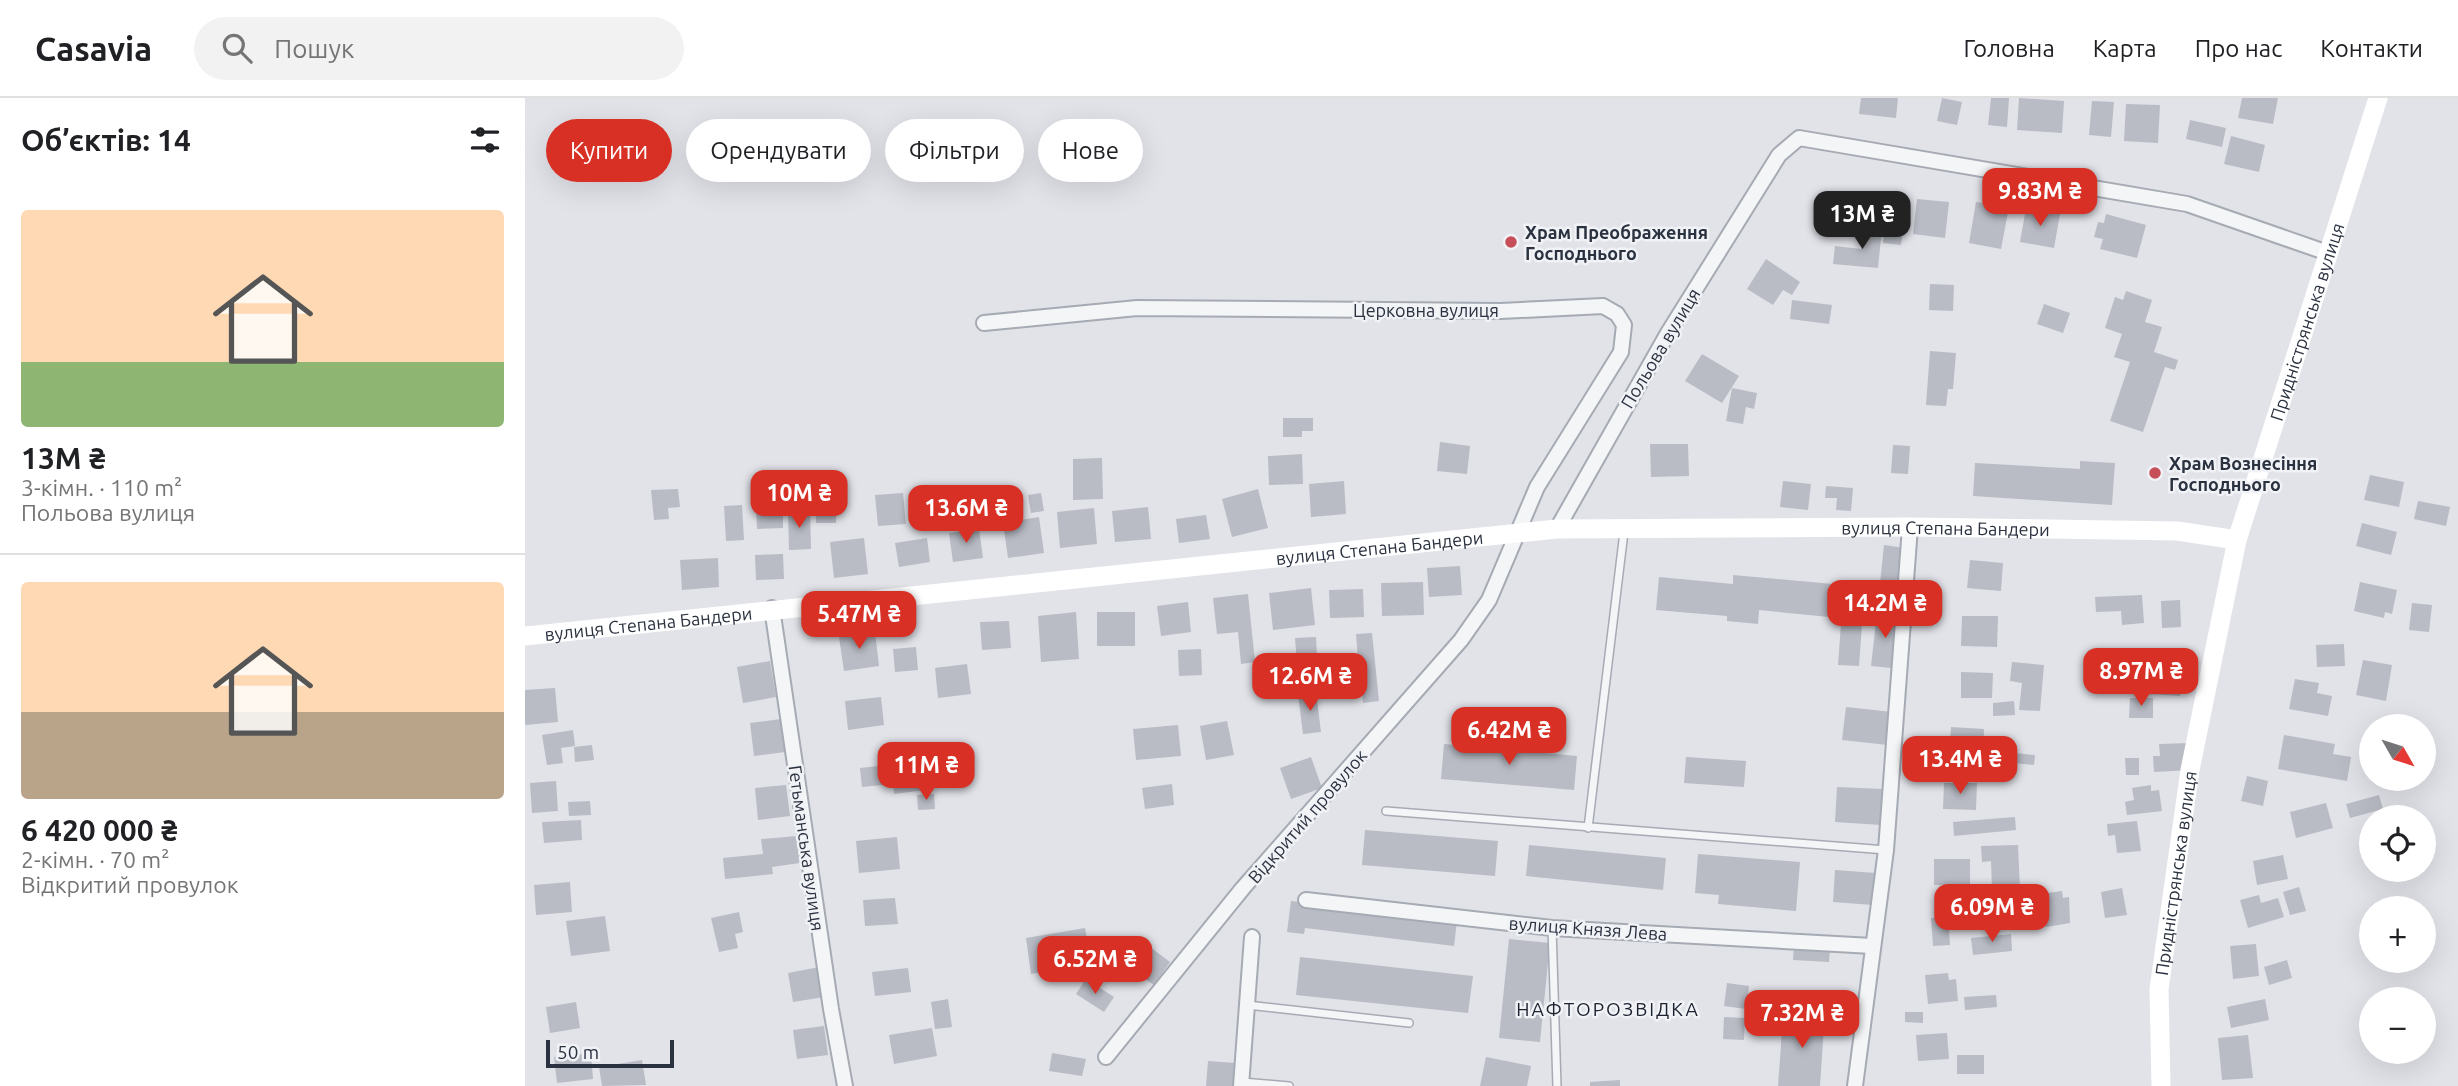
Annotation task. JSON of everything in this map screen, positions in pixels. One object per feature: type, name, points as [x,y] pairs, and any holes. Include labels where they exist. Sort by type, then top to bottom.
[{"type":"street","name":"Придністрянська вулиця","points":[[2161,1086],[2159,989],[2190,770],[2237,540],[2378,98]]},
{"type":"street","name":"Польова вулиця","points":[[1557,529],[1668,333],[1779,155],[1800,138],[2187,204],[2327,253]]},
{"type":"street","name":"Церковна вулиця","points":[[984,323],[1137,308],[1501,311],[1603,306],[1617,314],[1624,325],[1625,339],[1621,352],[1537,487],[1518,533]]},
{"type":"street","name":"вулиця Степана Бандери","points":[[525,636],[772,608],[1557,529],[1910,527],[2177,531],[2237,540]]},
{"type":"street","points":[[1855,1086],[1885,850],[1910,527]]},
{"type":"street","name":"Відкритий провулок","points":[[1106,1057],[1243,888],[1461,640],[1489,600],[1518,533]]},
{"type":"street","name":"Гетьманська вулиця","points":[[772,608],[831,1009],[845,1086]]},
{"type":"street","name":"вулиця Князя Лева","points":[[1306,900],[1552,929],[1872,946]]},
{"type":"street","points":[[1242,1084],[1252,937]]},
{"type":"lane","points":[[1588,828],[1624,527]]},
{"type":"lane","points":[[1386,811],[1885,850]]},
{"type":"lane","points":[[1552,929],[1557,1086]]},
{"type":"lane","points":[[1246,1005],[1409,1023]]},
{"type":"lane","points":[[1242,1084],[1289,1086]]},
{"type":"building","points":[[1861,98],[1898,98],[1896,118],[1859,114]]},
{"type":"building","points":[[1942,98],[1962,102],[1957,125],[1937,121]]},
{"type":"building","points":[[1991,98],[2009,98],[2007,127],[1988,125]]},
{"type":"building","points":[[2019,98],[2064,101],[2062,133],[2017,130]]},
{"type":"building","points":[[2242,98],[2278,98],[2273,124],[2238,118]]},
{"type":"building","points":[[2092,101],[2114,102],[2111,137],[2089,135]]},
{"type":"building","points":[[2126,104],[2160,105],[2158,143],[2124,141]]},
{"type":"building","points":[[2190,120],[2226,128],[2222,147],[2186,139]]},
{"type":"building","points":[[2231,136],[2265,145],[2259,172],[2224,164]]},
{"type":"building","points":[[1856,193],[1890,195],[1889,224],[1854,222]]},
{"type":"building","points":[[1917,199],[1949,202],[1945,238],[1913,234]]},
{"type":"building","points":[[1976,202],[2009,207],[2001,249],[1969,243]]},
{"type":"building","points":[[2026,208],[2060,214],[2054,248],[2020,242]]},
{"type":"building","points":[[2106,214],[2146,225],[2137,258],[2100,249],[2103,239],[2094,237],[2098,222],[2104,223]]},
{"type":"building","points":[[1897,220],[1904,221],[1901,245],[1883,243],[1885,228],[1895,230]]},
{"type":"building","points":[[1863,227],[1882,228],[1878,268],[1833,264],[1835,246],[1861,249]]},
{"type":"building","points":[[1766,259],[1800,282],[1792,295],[1783,290],[1773,305],[1747,289]]},
{"type":"building","points":[[1930,284],[1954,285],[1953,311],[1929,310]]},
{"type":"building","points":[[2126,291],[2152,300],[2145,322],[2162,327],[2154,352],[2178,360],[2175,370],[2165,367],[2143,432],[2110,421],[2130,362],[2114,357],[2122,334],[2105,328],[2115,297],[2123,300]]},
{"type":"building","points":[[1792,300],[1832,305],[1829,324],[1790,319]]},
{"type":"building","points":[[2044,304],[2070,313],[2063,333],[2037,324]]},
{"type":"building","points":[[1930,351],[1956,353],[1953,389],[1948,389],[1946,406],[1926,405]]},
{"type":"building","points":[[1702,354],[1739,376],[1722,403],[1685,381]]},
{"type":"building","points":[[1732,388],[1757,393],[1754,409],[1746,407],[1743,424],[1726,421]]},
{"type":"building","points":[[1283,418],[1313,418],[1313,431],[1302,431],[1302,437],[1283,437]]},
{"type":"building","points":[[1440,442],[1470,446],[1467,474],[1437,471]]},
{"type":"building","points":[[1650,444],[1688,444],[1689,476],[1651,477]]},
{"type":"building","points":[[1893,445],[1910,446],[1908,474],[1891,473]]},
{"type":"building","points":[[1302,454],[1303,484],[1269,485],[1268,456]]},
{"type":"building","points":[[1102,458],[1103,499],[1073,500],[1073,459]]},
{"type":"building","points":[[2080,461],[2115,463],[2112,505],[1973,496],[1975,463],[2080,469]]},
{"type":"building","points":[[2370,475],[2404,482],[2399,507],[2364,500]]},
{"type":"building","points":[[1344,481],[1346,514],[1311,517],[1309,484]]},
{"type":"building","points":[[1783,481],[1811,484],[1808,510],[1780,507]]},
{"type":"building","points":[[817,484],[837,484],[836,523],[816,523]]},
{"type":"building","points":[[1826,486],[1853,488],[1851,511],[1836,510],[1837,498],[1825,498]]},
{"type":"building","points":[[985,487],[989,518],[974,520],[973,513],[954,516],[951,491]]},
{"type":"building","points":[[678,489],[680,507],[668,508],[669,519],[654,520],[651,490]]},
{"type":"building","points":[[1258,489],[1268,528],[1232,537],[1222,499]]},
{"type":"building","points":[[903,493],[906,524],[878,526],[875,495]]},
{"type":"building","points":[[1041,493],[1044,511],[1031,513],[1028,495]]},
{"type":"building","points":[[930,494],[932,520],[915,522],[912,495]]},
{"type":"building","points":[[2418,501],[2450,507],[2446,526],[2414,519]]},
{"type":"building","points":[[742,505],[744,540],[726,541],[724,506]]},
{"type":"building","points":[[783,506],[783,528],[757,529],[756,508]]},
{"type":"building","points":[[1148,507],[1151,539],[1115,542],[1112,511]]},
{"type":"building","points":[[1094,508],[1097,544],[1060,548],[1057,512]]},
{"type":"building","points":[[810,510],[811,549],[789,550],[788,511]]},
{"type":"building","points":[[1206,515],[1210,539],[1179,543],[1176,519]]},
{"type":"building","points":[[1039,517],[1044,553],[1008,558],[1003,523]]},
{"type":"building","points":[[2362,523],[2397,532],[2391,555],[2356,546]]},
{"type":"building","points":[[979,529],[983,558],[953,562],[949,533]]},
{"type":"building","points":[[864,538],[868,574],[834,578],[830,542]]},
{"type":"building","points":[[927,538],[930,562],[899,567],[895,543]]},
{"type":"building","points":[[1884,545],[1905,548],[1901,585],[1880,583]]},
{"type":"building","points":[[783,554],[784,579],[756,580],[755,555]]},
{"type":"building","points":[[718,558],[719,587],[682,590],[680,560]]},
{"type":"building","points":[[1970,560],[2003,563],[2001,591],[1967,588]]},
{"type":"building","points":[[1460,566],[1462,595],[1429,597],[1427,568]]},
{"type":"building","points":[[1733,575],[1833,584],[1829,617],[1759,610],[1758,624],[1727,621],[1727,616],[1656,610],[1659,577],[1733,584]]},
{"type":"building","points":[[1423,582],[1424,615],[1382,616],[1381,583]]},
{"type":"building","points":[[2360,582],[2397,590],[2392,614],[2385,612],[2384,618],[2354,611]]},
{"type":"building","points":[[1311,588],[1315,625],[1273,630],[1269,593]]},
{"type":"building","points":[[1363,589],[1364,617],[1330,618],[1329,590]]},
{"type":"building","points":[[1248,594],[1255,662],[1241,664],[1238,632],[1217,634],[1213,598]]},
{"type":"building","points":[[2142,595],[2144,623],[2122,625],[2121,611],[2096,612],[2095,597]]},
{"type":"building","points":[[2180,600],[2181,627],[2162,628],[2161,601]]},
{"type":"building","points":[[1188,602],[1191,632],[1161,636],[1157,606]]},
{"type":"building","points":[[2412,603],[2432,605],[2429,632],[2409,630]]},
{"type":"building","points":[[1842,610],[1863,611],[1859,666],[1838,665]]},
{"type":"building","points":[[1076,612],[1079,659],[1041,662],[1038,616]]},
{"type":"building","points":[[1097,612],[1135,612],[1135,646],[1097,646]]},
{"type":"building","points":[[1877,613],[1898,615],[1892,668],[1871,666]]},
{"type":"building","points":[[1962,616],[1998,616],[1997,647],[1961,646]]},
{"type":"building","points":[[1009,621],[1011,648],[982,650],[980,622]]},
{"type":"building","points":[[875,632],[879,666],[844,671],[839,637]]},
{"type":"building","points":[[1372,633],[1379,701],[1363,703],[1361,679],[1350,680],[1348,661],[1358,660],[1356,634]]},
{"type":"building","points":[[1316,637],[1318,676],[1298,677],[1295,638]]},
{"type":"building","points":[[2344,644],[2345,666],[2317,667],[2316,645]]},
{"type":"building","points":[[916,647],[918,670],[895,672],[893,649]]},
{"type":"building","points":[[1201,649],[1202,675],[1179,676],[1178,650]]},
{"type":"building","points":[[2363,660],[2392,665],[2386,701],[2356,695]]},
{"type":"building","points":[[770,661],[776,697],[743,703],[737,667]]},
{"type":"building","points":[[2012,662],[2044,665],[2040,711],[2019,710],[2022,683],[2010,681]]},
{"type":"building","points":[[967,664],[971,694],[938,698],[935,668]]},
{"type":"building","points":[[2152,666],[2182,667],[2180,696],[2150,694]]},
{"type":"building","points":[[1961,672],[1993,673],[1992,698],[1961,698]]},
{"type":"building","points":[[2295,679],[2319,683],[2317,693],[2332,696],[2328,716],[2289,709]]},
{"type":"building","points":[[555,688],[558,722],[525,725],[525,690]]},
{"type":"building","points":[[1316,692],[1321,732],[1303,734],[1298,694]]},
{"type":"building","points":[[881,697],[884,725],[848,730],[845,701]]},
{"type":"building","points":[[2130,698],[2153,698],[2153,718],[2129,718]]},
{"type":"building","points":[[2014,701],[2015,715],[1993,716],[1993,703]]},
{"type":"building","points":[[1846,707],[1892,712],[1888,745],[1842,740]]},
{"type":"building","points":[[781,719],[785,752],[754,756],[750,723]]},
{"type":"building","points":[[1227,721],[1234,755],[1206,760],[1200,726]]},
{"type":"building","points":[[1178,725],[1181,756],[1136,760],[1133,729]]},
{"type":"building","points":[[1951,727],[1984,729],[1983,756],[1949,754]]},
{"type":"building","points":[[573,730],[575,746],[561,748],[563,763],[547,765],[542,735]]},
{"type":"building","points":[[2284,735],[2335,744],[2333,754],[2351,757],[2347,781],[2278,769]]},
{"type":"building","points":[[2189,743],[2190,770],[2154,772],[2153,756],[2160,756],[2159,744]]},
{"type":"building","points":[[1444,744],[1577,756],[1574,790],[1441,779]]},
{"type":"building","points":[[592,745],[594,760],[575,762],[574,747]]},
{"type":"building","points":[[2014,753],[2035,755],[2034,765],[2013,763]]},
{"type":"building","points":[[1985,756],[2009,759],[2008,771],[1984,769]]},
{"type":"building","points":[[1311,757],[1322,788],[1291,799],[1280,768]]},
{"type":"building","points":[[1686,757],[1746,761],[1744,787],[1684,783]]},
{"type":"building","points":[[2125,758],[2139,758],[2139,775],[2126,775]]},
{"type":"building","points":[[929,760],[933,789],[894,794],[893,784],[862,787],[860,768]]},
{"type":"building","points":[[2247,776],[2268,781],[2263,806],[2241,801]]},
{"type":"building","points":[[556,781],[558,811],[532,813],[530,783]]},
{"type":"building","points":[[1944,783],[1977,783],[1976,810],[1943,809]]},
{"type":"building","points":[[1172,784],[1174,805],[1145,809],[1142,788]]},
{"type":"building","points":[[786,785],[790,816],[758,820],[755,788]]},
{"type":"building","points":[[2151,785],[2151,791],[2159,790],[2162,811],[2127,815],[2125,802],[2134,800],[2132,788]]},
{"type":"building","points":[[1837,787],[1883,789],[1881,825],[1835,822]]},
{"type":"building","points":[[934,794],[935,809],[918,810],[917,795]]},
{"type":"building","points":[[2379,795],[2382,805],[2359,805],[2359,816],[2350,818],[2346,804]]},
{"type":"building","points":[[590,801],[591,815],[569,816],[568,802]]},
{"type":"building","points":[[2326,803],[2333,828],[2296,838],[2290,812]]},
{"type":"building","points":[[2015,817],[2016,830],[1954,836],[1953,822]]},
{"type":"building","points":[[581,820],[582,840],[544,843],[542,822]]},
{"type":"building","points":[[2137,821],[2141,851],[2117,853],[2115,835],[2108,836],[2107,824]]},
{"type":"building","points":[[1365,830],[1498,841],[1495,876],[1362,865]]},
{"type":"building","points":[[797,836],[800,863],[772,867],[773,874],[725,879],[723,858],[763,854],[761,839]]},
{"type":"building","points":[[897,837],[900,869],[859,873],[856,841]]},
{"type":"building","points":[[1529,845],[1666,858],[1663,890],[1526,876]]},
{"type":"building","points":[[2018,845],[2020,889],[1992,890],[1991,861],[1982,862],[1981,846]]},
{"type":"building","points":[[1698,854],[1800,862],[1796,911],[1718,904],[1719,895],[1695,893]]},
{"type":"building","points":[[2283,855],[2288,879],[2257,885],[2253,861]]},
{"type":"building","points":[[1934,859],[1970,859],[1970,885],[1934,885]]},
{"type":"building","points":[[1835,870],[1876,873],[1873,905],[1833,902]]},
{"type":"building","points":[[570,882],[572,912],[536,915],[534,885]]},
{"type":"building","points":[[2299,887],[2306,911],[2290,915],[2283,892]]},
{"type":"building","points":[[2122,888],[2127,915],[2105,918],[2101,892]]},
{"type":"building","points":[[2062,891],[2063,898],[2069,897],[2070,923],[2046,927],[2041,894]]},
{"type":"building","points":[[2259,895],[2261,903],[2278,898],[2284,917],[2248,928],[2240,900]]},
{"type":"building","points":[[895,898],[898,924],[865,926],[863,900]]},
{"type":"building","points":[[2036,900],[2038,923],[2024,924],[2022,901]]},
{"type":"building","points":[[1291,901],[1457,921],[1454,946],[1305,928],[1304,934],[1287,932]]},
{"type":"building","points":[[739,912],[743,932],[735,934],[738,948],[719,952],[711,918]]},
{"type":"building","points":[[605,916],[610,951],[571,956],[566,921]]},
{"type":"building","points":[[1948,917],[1950,945],[1933,946],[1931,918]]},
{"type":"building","points":[[1085,928],[1088,944],[1068,948],[1071,967],[1031,974],[1026,938]]},
{"type":"building","points":[[2011,934],[2012,951],[1973,955],[1971,938]]},
{"type":"building","points":[[1509,939],[1550,943],[1540,1042],[1499,1038]]},
{"type":"building","points":[[2256,944],[2259,976],[2233,979],[2230,946]]},
{"type":"building","points":[[1794,945],[1830,947],[1829,962],[1793,960]]},
{"type":"building","points":[[1150,947],[1170,962],[1154,985],[1133,971]]},
{"type":"building","points":[[1300,957],[1473,976],[1468,1013],[1296,995]]},
{"type":"building","points":[[2287,960],[2292,978],[2269,985],[2264,967]]},
{"type":"building","points":[[819,967],[824,997],[793,1002],[788,973]]},
{"type":"building","points":[[908,968],[911,992],[875,996],[872,972]]},
{"type":"building","points":[[1948,973],[1949,980],[1956,979],[1958,1001],[1928,1004],[1925,975]]},
{"type":"building","points":[[1086,979],[1114,997],[1104,1012],[1076,994]]},
{"type":"building","points":[[1727,983],[1749,986],[1746,1009],[1724,1006]]},
{"type":"building","points":[[1996,995],[1997,1007],[1965,1010],[1964,997]]},
{"type":"building","points":[[948,999],[952,1027],[935,1029],[931,1002]]},
{"type":"building","points":[[2265,999],[2269,1020],[2231,1028],[2227,1007]]},
{"type":"building","points":[[576,1002],[580,1028],[550,1033],[546,1007]]},
{"type":"building","points":[[1803,1010],[1825,1011],[1820,1086],[1778,1086],[1783,1017],[1803,1019]]},
{"type":"building","points":[[1905,1012],[1923,1012],[1923,1023],[1905,1022]]},
{"type":"building","points":[[1724,1017],[1745,1018],[1744,1040],[1723,1039]]},
{"type":"building","points":[[824,1026],[828,1055],[797,1059],[793,1030]]},
{"type":"building","points":[[932,1028],[937,1056],[894,1064],[889,1035]]},
{"type":"building","points":[[1947,1033],[1949,1059],[1918,1061],[1916,1035]]},
{"type":"building","points":[[2248,1035],[2253,1078],[2222,1080],[2218,1038]]},
{"type":"building","points":[[591,1053],[593,1079],[557,1083],[554,1057]]},
{"type":"building","points":[[1052,1053],[1086,1059],[1082,1076],[1049,1071]]},
{"type":"building","points":[[1957,1055],[1984,1055],[1984,1074],[1957,1074]]},
{"type":"building","points":[[1486,1057],[1531,1066],[1527,1086],[1480,1086]]},
{"type":"building","points":[[642,1060],[646,1085],[602,1086],[599,1067]]},
{"type":"building","points":[[1208,1061],[1236,1063],[1234,1086],[1206,1086]]},
{"type":"building","points":[[1620,1080],[1620,1086],[1590,1086],[1590,1082]]},
{"type":"place","name":"Храм Преображення Господнього","points":[[1511,242]]},
{"type":"place","name":"Храм Вознесіння Господнього","points":[[2155,473]]},
{"type":"district","name":"НАФТОРОЗВІДКА","points":[[1608,1009]]}]
